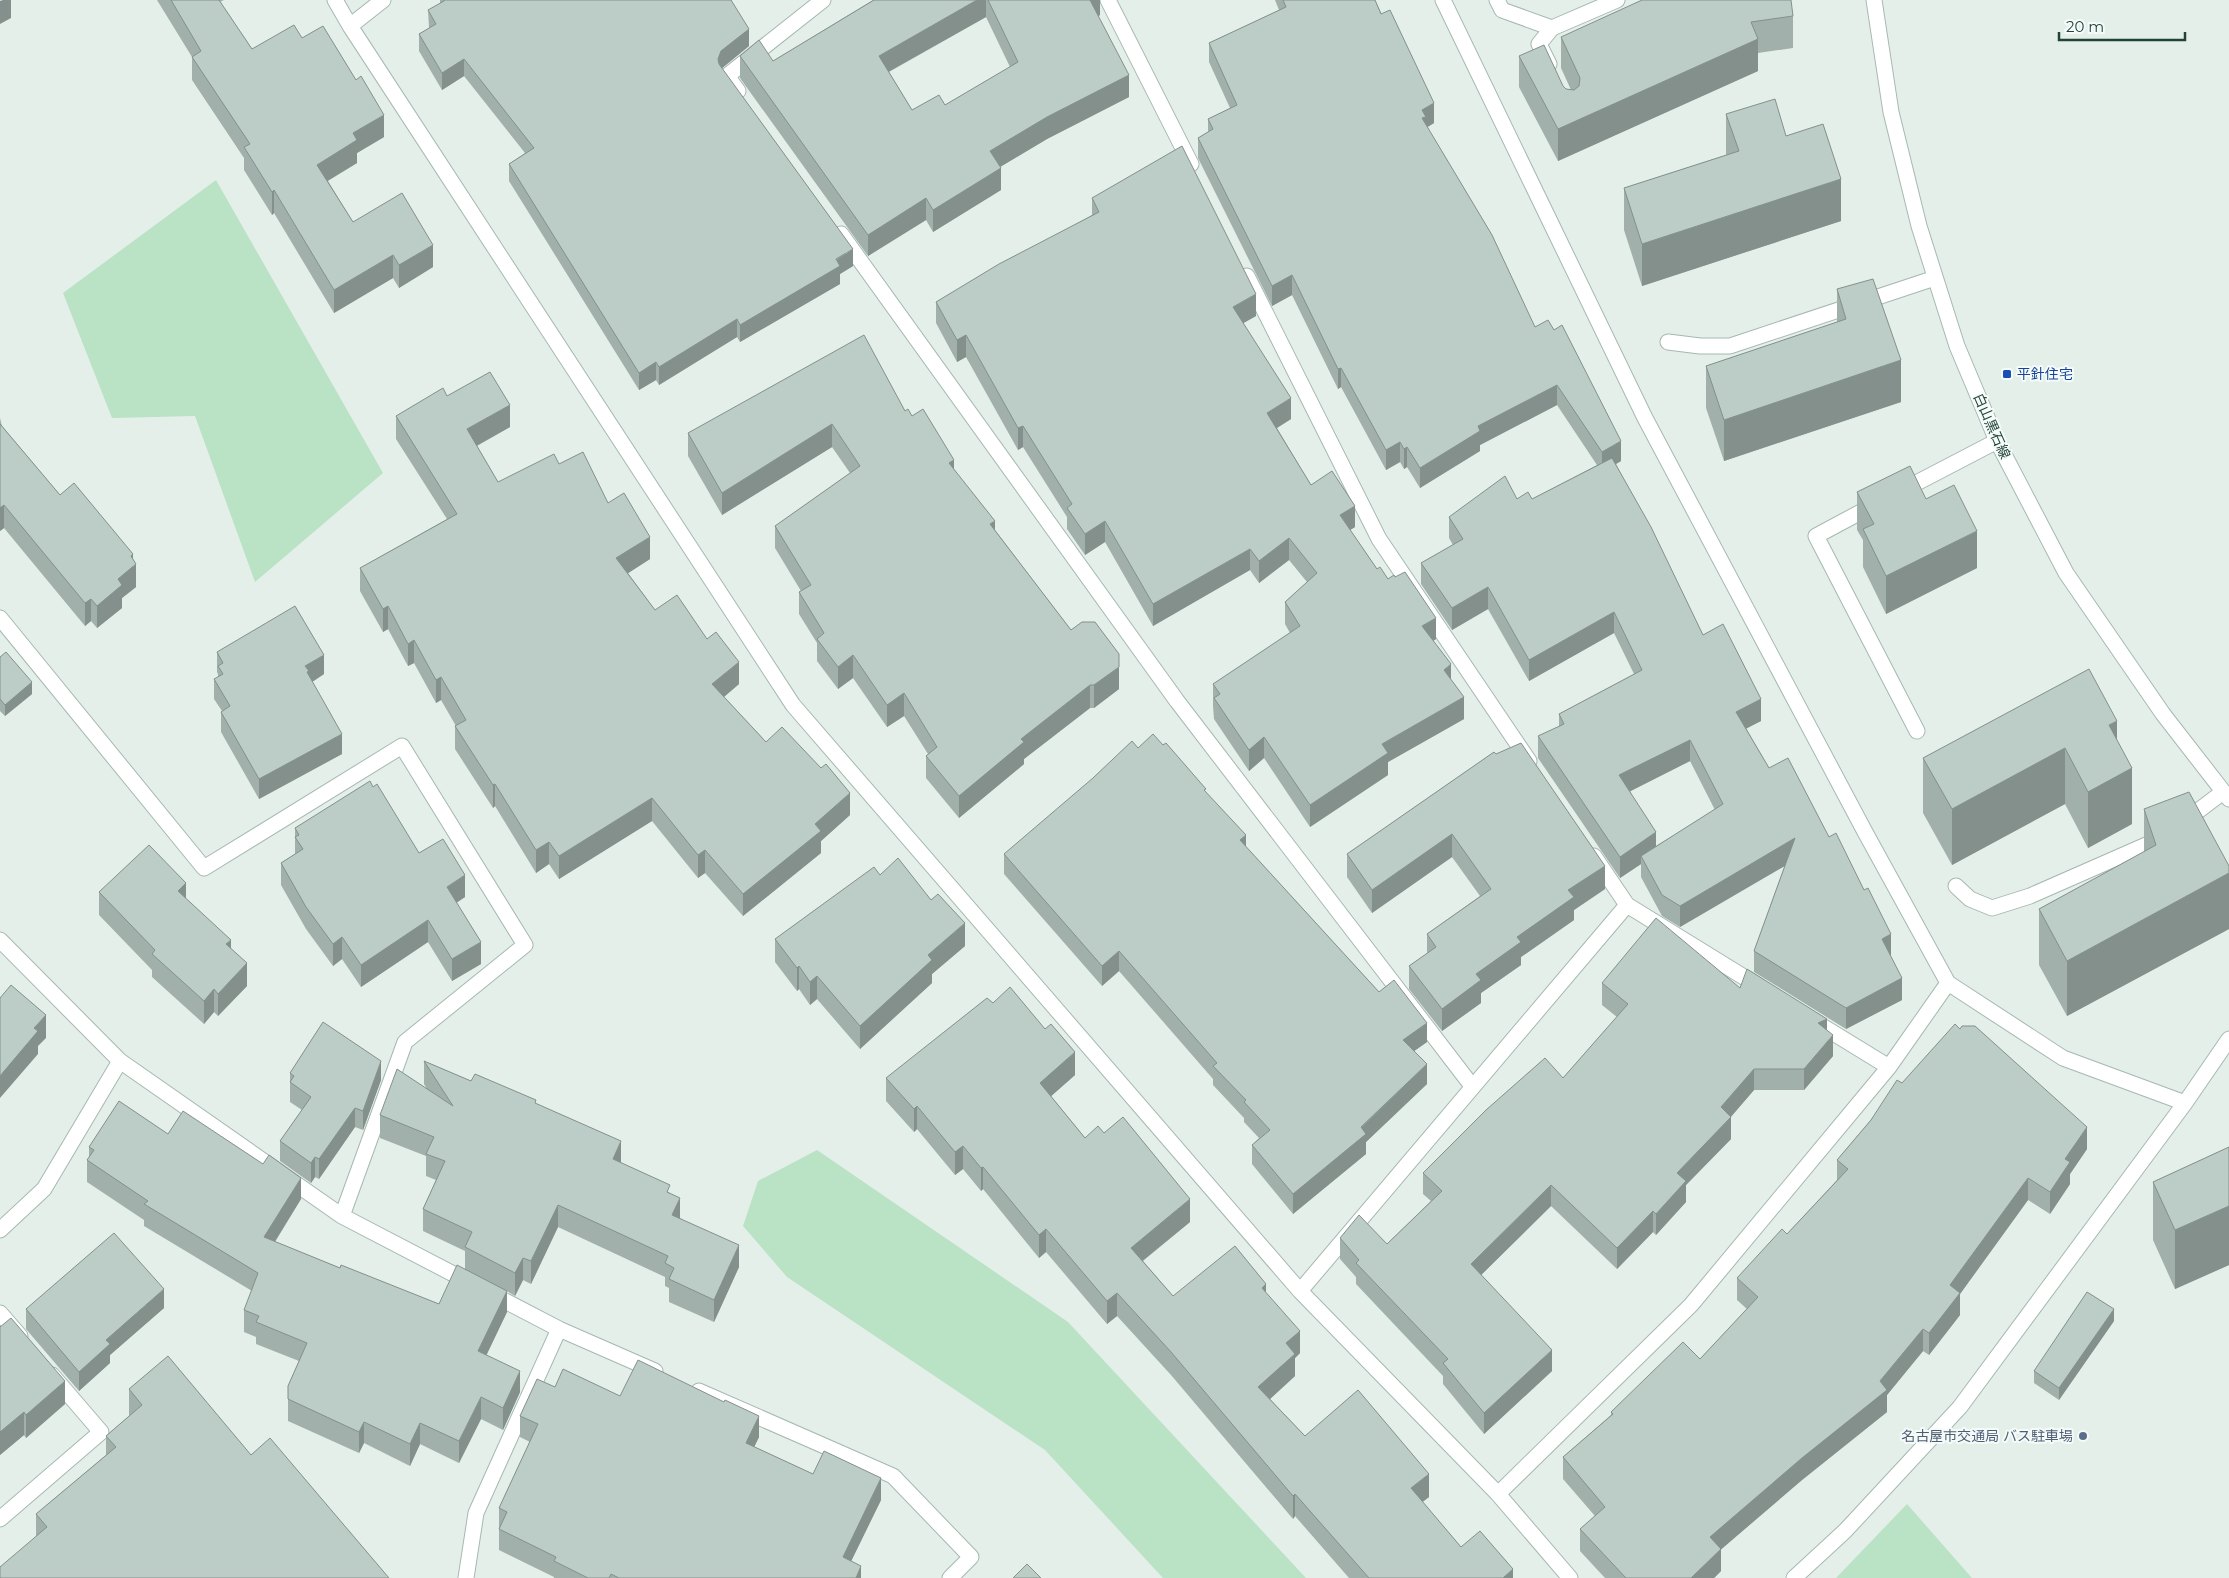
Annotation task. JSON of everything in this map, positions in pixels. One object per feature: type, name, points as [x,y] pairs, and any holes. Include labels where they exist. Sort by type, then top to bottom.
[{"type":"street","points":[[336,0],[350,26],[793,705],[1300,1291],[1498,1494],[1570,1578]]},
{"type":"street","points":[[350,26],[383,0]]},
{"type":"street","points":[[744,100],[727,76],[823,0]]},
{"type":"street","points":[[1108,0],[1197,177]]},
{"type":"street","points":[[1443,0],[1645,418],[1865,832],[1948,983],[2063,1058],[2185,1103]]},
{"type":"street","points":[[1496,0],[1502,10],[1552,28]]},
{"type":"street","points":[[1555,78],[1539,44],[1552,28],[1617,0]]},
{"type":"street","name":"白山黒石線","points":[[1874,0],[1891,112],[1919,226],[1957,346],[1997,441],[2066,573],[2163,714],[2226,796]]},
{"type":"street","points":[[831,220],[1177,701],[1472,1086]]},
{"type":"street","points":[[1242,265],[1379,539],[1539,775]]},
{"type":"street","points":[[1668,342],[1700,346],[1730,346],[1935,278]]},
{"type":"street","points":[[1916,731],[1816,536],[1997,441]]},
{"type":"street","points":[[0,618],[204,868],[402,746],[525,944],[405,1042],[342,1216]]},
{"type":"street","points":[[1956,886],[1970,899],[1992,908],[2030,896],[2158,840],[2226,796]]},
{"type":"street","points":[[1583,840],[1627,905],[1771,994]]},
{"type":"street","points":[[1300,1291],[1627,905]]},
{"type":"street","points":[[0,940],[120,1061],[342,1216],[559,1329],[667,1377]]},
{"type":"street","points":[[1498,1494],[1691,1305],[1889,1067],[1948,983]]},
{"type":"street","points":[[1796,1009],[1889,1067]]},
{"type":"street","points":[[1794,1578],[1845,1531],[1960,1406],[2185,1103],[2229,1039]]},
{"type":"street","points":[[0,1230],[44,1190],[120,1061]]},
{"type":"street","points":[[0,1313],[32,1350]]},
{"type":"street","points":[[466,1578],[476,1513],[559,1329]]},
{"type":"street","points":[[0,1519],[101,1432],[44,1365]]},
{"type":"street","points":[[685,1385],[893,1476],[972,1557],[950,1578]]},
{"type":"green space","points":[[216,180],[383,473],[255,582],[195,416],[112,418],[63,293]]},
{"type":"green space","points":[[817,1150],[1068,1322],[1306,1578],[1163,1578],[1045,1450],[787,1277],[743,1226],[758,1181]]},
{"type":"green space","points":[[1907,1504],[1972,1578],[1836,1578]]},
{"type":"building","points":[[171,0],[219,0],[252,49],[294,25],[302,38],[323,26],[356,80],[361,76],[384,115],[353,133],[357,140],[317,165],[353,222],[402,193],[433,245],[399,265],[393,255],[334,290],[274,190],[272,192],[244,147],[250,144],[192,57],[201,51]]},
{"type":"building","points":[[444,0],[731,0],[749,29],[721,51],[718,59],[719,64],[853,249],[836,259],[840,266],[740,325],[737,319],[659,367],[656,362],[639,373],[509,164],[534,148],[464,59],[442,73],[419,34],[436,24],[428,10]]},
{"type":"building","points":[[874,0],[977,0],[879,56],[912,110],[939,95],[945,105],[1018,62],[988,0],[1090,0],[1129,75],[1047,117],[990,151],[1001,168],[933,210],[926,198],[868,235],[740,56],[759,40],[773,61]]},
{"type":"building","points":[[1283,0],[1375,0],[1381,14],[1390,10],[1434,103],[1422,110],[1426,117],[1422,118],[1492,235],[1535,327],[1548,320],[1554,330],[1562,325],[1621,441],[1602,452],[1557,385],[1478,426],[1480,431],[1420,468],[1407,447],[1404,449],[1400,442],[1386,450],[1341,368],[1338,369],[1292,275],[1272,286],[1198,138],[1213,129],[1208,119],[1237,105],[1209,43],[1286,7]]},
{"type":"building","points":[[1642,0],[1791,0],[1793,16],[1751,22],[1758,39],[1558,129],[1519,56],[1544,45],[1563,86],[1566,89],[1574,90],[1579,86],[1580,78],[1561,37]]},
{"type":"building","points":[[1775,99],[1786,136],[1823,124],[1841,179],[1642,244],[1624,188],[1739,151],[1726,114]]},
{"type":"building","points":[[1182,146],[1256,294],[1233,307],[1291,398],[1267,413],[1311,485],[1332,471],[1355,506],[1340,515],[1377,569],[1380,567],[1388,579],[1405,572],[1436,618],[1422,626],[1451,664],[1444,670],[1464,697],[1382,744],[1388,753],[1310,805],[1264,737],[1249,750],[1214,698],[1220,694],[1213,684],[1300,626],[1285,602],[1317,573],[1289,538],[1259,561],[1250,549],[1153,604],[1105,521],[1085,534],[1067,508],[1072,504],[1023,426],[1018,428],[966,335],[957,340],[936,302],[999,264],[1099,212],[1092,198]]},
{"type":"building","points":[[1873,279],[1901,360],[1724,420],[1706,366],[1846,319],[1837,289]]},
{"type":"building","points":[[864,335],[905,411],[908,409],[912,416],[923,409],[954,460],[949,463],[995,521],[990,524],[1071,630],[1082,622],[1095,622],[1119,654],[1119,667],[1094,685],[1090,685],[1021,739],[1024,742],[959,796],[926,756],[937,747],[904,693],[887,705],[853,655],[838,667],[817,639],[824,633],[799,592],[811,585],[775,526],[860,466],[832,424],[722,493],[688,433]]},
{"type":"building","points":[[490,372],[510,405],[467,429],[498,482],[554,454],[559,464],[583,452],[608,503],[624,493],[650,537],[616,558],[655,610],[677,595],[707,639],[716,632],[739,662],[712,684],[766,742],[782,727],[821,768],[826,764],[850,793],[815,824],[821,831],[743,894],[705,850],[698,855],[652,798],[559,856],[549,842],[536,850],[495,784],[493,785],[455,726],[466,720],[441,677],[436,680],[414,640],[408,644],[388,606],[383,609],[360,568],[457,514],[396,416],[443,388],[447,396]]},
{"type":"building","points":[[0,424],[60,495],[74,483],[133,554],[131,556],[136,564],[118,579],[122,585],[97,606],[91,599],[85,603],[4,505],[0,508]]},
{"type":"building","points":[[1612,458],[1651,527],[1703,635],[1723,624],[1761,699],[1736,712],[1769,768],[1788,758],[1829,837],[1836,833],[1864,890],[1868,888],[1891,934],[1882,939],[1902,978],[1846,1008],[1754,951],[1795,838],[1680,906],[1662,895],[1641,856],[1723,804],[1690,740],[1619,775],[1656,832],[1620,857],[1538,736],[1564,724],[1559,714],[1642,670],[1614,612],[1529,660],[1488,587],[1452,608],[1421,563],[1463,539],[1449,517],[1505,476],[1517,499],[1528,492],[1532,499]]},
{"type":"building","points":[[1910,466],[1926,499],[1954,485],[1977,531],[1886,576],[1863,529],[1874,524],[1857,492]]},
{"type":"building","points":[[295,606],[324,655],[305,666],[309,671],[307,672],[342,734],[259,779],[221,712],[230,706],[214,679],[223,674],[218,666],[223,663],[217,652]]},
{"type":"building","points":[[6,652],[32,682],[5,705],[0,699],[0,657]]},
{"type":"building","points":[[2089,669],[2117,721],[2109,725],[2132,768],[2088,792],[2065,748],[1952,809],[1923,758]]},
{"type":"building","points":[[1153,734],[1163,745],[1166,743],[1206,789],[1204,790],[1246,835],[1240,840],[1379,992],[1394,980],[1427,1023],[1403,1040],[1427,1064],[1361,1127],[1366,1134],[1293,1194],[1252,1145],[1270,1130],[1244,1102],[1246,1100],[1213,1066],[1217,1063],[1119,951],[1102,966],[1004,854],[1093,778],[1132,741],[1138,748]]},
{"type":"building","points":[[1521,743],[1605,866],[1568,890],[1574,897],[1517,937],[1521,942],[1476,974],[1481,980],[1442,1009],[1409,966],[1436,947],[1427,934],[1491,889],[1452,834],[1372,890],[1347,854],[1494,752],[1496,754]]},
{"type":"building","points":[[370,781],[373,787],[377,784],[419,853],[443,839],[465,875],[447,887],[481,942],[452,959],[428,920],[361,965],[342,937],[333,944],[306,907],[281,863],[303,849],[295,837],[299,835],[295,828]]},
{"type":"building","points":[[2189,792],[2229,866],[2229,873],[2067,961],[2039,909],[2156,845],[2144,809]]},
{"type":"building","points":[[149,845],[186,883],[178,891],[231,940],[226,944],[247,963],[218,994],[214,989],[204,1001],[152,954],[155,950],[99,892]]},
{"type":"building","points":[[898,858],[931,900],[938,894],[965,923],[928,955],[932,960],[860,1026],[817,976],[810,982],[799,966],[797,968],[775,939],[874,867],[880,875]]},
{"type":"building","points":[[1656,918],[1740,988],[1747,969],[1827,1019],[1818,1023],[1833,1035],[1804,1069],[1754,1069],[1721,1107],[1731,1117],[1677,1173],[1686,1181],[1656,1214],[1653,1211],[1617,1248],[1551,1185],[1471,1264],[1552,1350],[1484,1413],[1443,1363],[1448,1359],[1356,1263],[1359,1260],[1340,1238],[1359,1215],[1387,1244],[1442,1191],[1423,1173],[1486,1110],[1545,1058],[1563,1078],[1628,1004],[1602,983]]},
{"type":"building","points":[[11,985],[46,1015],[34,1028],[38,1031],[0,1076],[0,998]]},
{"type":"building","points":[[1010,987],[1045,1029],[1051,1024],[1075,1052],[1040,1083],[1085,1138],[1098,1126],[1104,1133],[1123,1117],[1190,1199],[1131,1248],[1173,1296],[1235,1246],[1266,1284],[1262,1288],[1300,1331],[1286,1343],[1295,1354],[1258,1387],[1305,1436],[1358,1390],[1429,1474],[1411,1488],[1461,1547],[1480,1531],[1513,1569],[1503,1578],[1369,1578],[1295,1494],[1293,1496],[1171,1352],[1117,1293],[1107,1301],[1046,1229],[1039,1235],[983,1167],[981,1168],[963,1146],[955,1152],[917,1106],[914,1109],[886,1078],[987,998],[993,1003]]},
{"type":"building","points":[[323,1022],[381,1061],[363,1111],[355,1108],[319,1159],[315,1157],[311,1163],[280,1141],[311,1097],[290,1082],[294,1076],[290,1073]]},
{"type":"building","points":[[1955,1024],[1960,1029],[1962,1026],[1975,1026],[2087,1127],[2065,1159],[2070,1162],[2050,1192],[2028,1178],[1950,1285],[1960,1293],[1929,1333],[1923,1329],[1880,1381],[1887,1390],[1802,1458],[1710,1537],[1721,1549],[1691,1578],[1626,1578],[1580,1529],[1605,1507],[1563,1457],[1613,1414],[1611,1412],[1683,1342],[1700,1359],[1758,1297],[1737,1278],[1782,1229],[1787,1234],[1848,1169],[1837,1160],[1871,1120],[1897,1080],[1902,1083]]},
{"type":"building","points":[[424,1061],[471,1081],[475,1074],[536,1100],[535,1103],[621,1141],[613,1159],[670,1185],[667,1192],[680,1198],[672,1215],[739,1245],[714,1300],[669,1279],[674,1268],[665,1263],[668,1256],[558,1205],[531,1261],[523,1258],[515,1273],[465,1247],[472,1232],[423,1209],[445,1161],[426,1154],[434,1137],[380,1115],[397,1069],[453,1106]]},
{"type":"building","points":[[119,1101],[168,1134],[183,1111],[263,1164],[269,1155],[301,1178],[264,1237],[340,1268],[341,1265],[439,1304],[457,1265],[507,1291],[478,1351],[520,1371],[503,1408],[481,1397],[459,1441],[420,1423],[410,1444],[364,1422],[359,1432],[288,1399],[288,1386],[307,1343],[256,1322],[259,1316],[244,1310],[258,1273],[144,1204],[148,1201],[87,1160],[94,1150],[89,1147]]},
{"type":"building","points":[[2229,1147],[2229,1206],[2175,1230],[2153,1182]]},
{"type":"building","points":[[114,1233],[164,1289],[106,1340],[110,1344],[79,1372],[26,1309]]},
{"type":"building","points":[[2087,1292],[2114,1309],[2059,1388],[2034,1371]]},
{"type":"building","points":[[11,1318],[65,1381],[26,1415],[24,1412],[0,1432],[0,1327]]},
{"type":"building","points":[[168,1356],[251,1455],[270,1438],[389,1578],[0,1578],[0,1567],[47,1527],[36,1514],[116,1447],[106,1436],[142,1405],[129,1389]]},
{"type":"building","points":[[638,1360],[724,1402],[725,1400],[759,1416],[746,1443],[813,1474],[824,1451],[881,1478],[843,1557],[861,1566],[856,1578],[619,1578],[611,1574],[609,1578],[588,1578],[554,1561],[556,1557],[499,1529],[507,1512],[499,1508],[538,1424],[520,1416],[537,1379],[555,1387],[563,1369],[620,1396]]},
{"type":"building","points":[[1027,1564],[1041,1578],[1013,1578]]},
{"type":"place","name":"平針住宅","points":[[2007,374]]},
{"type":"place","name":"名古屋市交通局 バス駐車場","points":[[2083,1436]]}]
